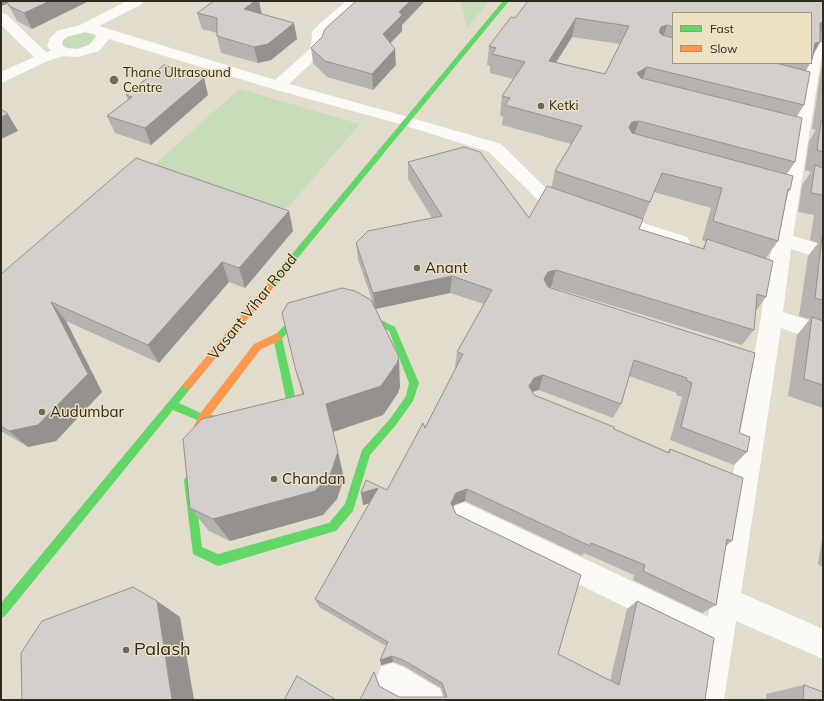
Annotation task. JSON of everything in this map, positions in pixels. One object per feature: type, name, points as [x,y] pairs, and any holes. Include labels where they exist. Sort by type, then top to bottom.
[{"type":"street","points":[[58,47],[62,34],[85,28],[137,1]]},
{"type":"street","points":[[278,86],[318,49],[319,32],[354,1]]},
{"type":"street","name":"Vasant Vihar Road","points":[[1,612],[506,1]]},
{"type":"street","points":[[1,17],[40,54]]},
{"type":"street","points":[[85,28],[92,28],[102,33],[278,86],[406,121],[495,148],[544,196],[593,214],[694,247]]},
{"type":"street","points":[[1,67],[58,47],[78,53],[94,48],[103,40],[104,36],[102,33]]},
{"type":"street","points":[[812,57],[816,46]]},
{"type":"street","points":[[1,78],[40,54]]},
{"type":"street","points":[[709,700],[744,483],[756,361],[772,317],[777,273],[784,240],[801,133],[802,85],[810,64]]},
{"type":"street","points":[[784,240],[823,252]]},
{"type":"street","points":[[724,256],[777,273]]},
{"type":"street","points":[[188,473],[197,550],[218,560],[332,527],[349,507],[366,453],[393,422],[410,398],[414,383],[392,329],[364,314],[344,310]]},
{"type":"street","points":[[188,458],[191,443],[202,418],[257,347],[277,337],[288,328],[323,317]]},
{"type":"street","points":[[772,317],[823,334]]},
{"type":"street","points":[[256,415],[279,411],[291,400],[277,337]]},
{"type":"street","points":[[173,405],[202,418],[224,421],[240,418]]},
{"type":"street","points":[[723,474],[744,483]]},
{"type":"street","points":[[464,515],[719,637]]},
{"type":"street","points":[[725,601],[823,644]]},
{"type":"street","points":[[392,678],[429,700]]},
{"type":"green space","points":[[461,1],[490,1],[467,28]]},
{"type":"green space","points":[[82,32],[94,35],[95,40],[89,45],[79,48],[69,48],[63,45],[63,40],[66,37]]},
{"type":"green space","points":[[239,89],[360,124],[276,221],[144,174]]},
{"type":"building","points":[[7,1],[50,1],[24,13],[9,6]]},
{"type":"building","points":[[214,1],[255,1],[244,9],[294,23],[268,44],[254,47],[217,36],[217,18],[197,13]]},
{"type":"building","points":[[356,1],[410,1],[399,12],[402,15],[383,34],[395,49],[372,74],[325,61],[311,48],[322,37],[325,29]]},
{"type":"building","points":[[528,1],[823,1],[823,22],[820,23],[820,42],[815,43],[812,60],[812,12],[672,12],[672,27],[667,25],[661,27],[659,32],[662,35],[672,38],[672,64],[780,64],[810,72],[804,105],[647,67],[637,73],[641,78],[802,118],[795,162],[639,121],[632,122],[629,127],[632,133],[793,176],[790,190],[788,189],[778,241],[713,221],[722,188],[662,173],[650,202],[555,171],[582,126],[505,105],[510,98],[502,96],[525,62],[492,54],[496,48],[489,46],[511,17],[515,18]],"holes":[[[576,18],[629,26],[605,74],[549,61]]]},
{"type":"building","points":[[164,65],[204,78],[145,128],[107,116],[132,97],[126,95]]},
{"type":"building","points":[[1,109],[8,114],[1,117]]},
{"type":"building","points":[[821,121],[823,122],[823,152],[817,150]]},
{"type":"building","points":[[464,147],[480,152],[529,218],[547,186],[643,219],[639,229],[704,249],[707,239],[773,261],[766,297],[757,294],[754,330],[556,270],[548,272],[544,279],[548,287],[755,353],[739,433],[750,437],[747,452],[681,427],[692,383],[686,380],[687,378],[634,360],[621,404],[543,375],[534,378],[529,386],[534,395],[614,427],[614,429],[669,453],[670,449],[743,478],[732,541],[727,539],[716,605],[643,571],[645,565],[591,543],[590,546],[467,489],[456,493],[451,503],[456,514],[581,575],[558,654],[619,685],[637,601],[714,638],[705,700],[360,700],[374,672],[379,686],[399,697],[447,697],[442,683],[403,660],[392,656],[380,660],[388,642],[315,599],[378,488],[361,493],[366,480],[387,490],[423,423],[425,428],[463,354],[457,352],[492,290],[452,276],[373,293],[356,243],[368,231],[442,216],[408,162]]},
{"type":"building","points":[[136,158],[289,211],[239,268],[222,262],[148,345],[51,302],[88,374],[38,425],[9,431],[1,426],[1,274]]},
{"type":"building","points":[[815,165],[823,168],[823,195],[811,193]]},
{"type":"building","points":[[823,237],[823,300],[815,298]]},
{"type":"building","points":[[342,288],[355,291],[371,300],[399,357],[397,363],[381,386],[326,404],[338,452],[330,475],[315,491],[213,519],[190,508],[183,439],[202,419],[304,394],[296,371],[282,313],[288,303]]},
{"type":"building","points":[[812,317],[823,321],[823,385],[804,379]]},
{"type":"building","name":"Palash","points":[[133,587],[157,601],[172,700],[22,700],[21,653],[42,621]]},
{"type":"building","points":[[297,676],[336,700],[284,700]]},
{"type":"building","points":[[804,685],[823,692],[823,700],[803,700]]},
{"type":"traffic: fast","points":[[270,286],[506,1]]},
{"type":"traffic: fast","points":[[189,481],[197,550],[218,560],[332,527],[349,507],[366,453],[393,422],[410,398],[414,383],[392,329],[364,315],[356,313]]},
{"type":"traffic: fast","points":[[268,413],[279,411],[291,400],[277,337],[288,327],[313,320]]},
{"type":"traffic: fast","points":[[1,612],[188,385]]},
{"type":"traffic: fast","points":[[173,405],[202,418],[224,421],[234,419]]},
{"type":"traffic: slow","points":[[188,385],[270,286]]},
{"type":"traffic: slow","points":[[190,447],[202,418],[245,362],[257,347],[277,337]]},
{"type":"place","name":"Thane Ultrasound Centre","points":[[114,80]]},
{"type":"place","name":"Ketki","points":[[541,106]]},
{"type":"place","name":"Anant","points":[[417,268]]},
{"type":"place","name":"Audumbar","points":[[42,412]]},
{"type":"place","name":"Chandan","points":[[274,479]]},
{"type":"place","name":"Palash","points":[[126,650]]}]
